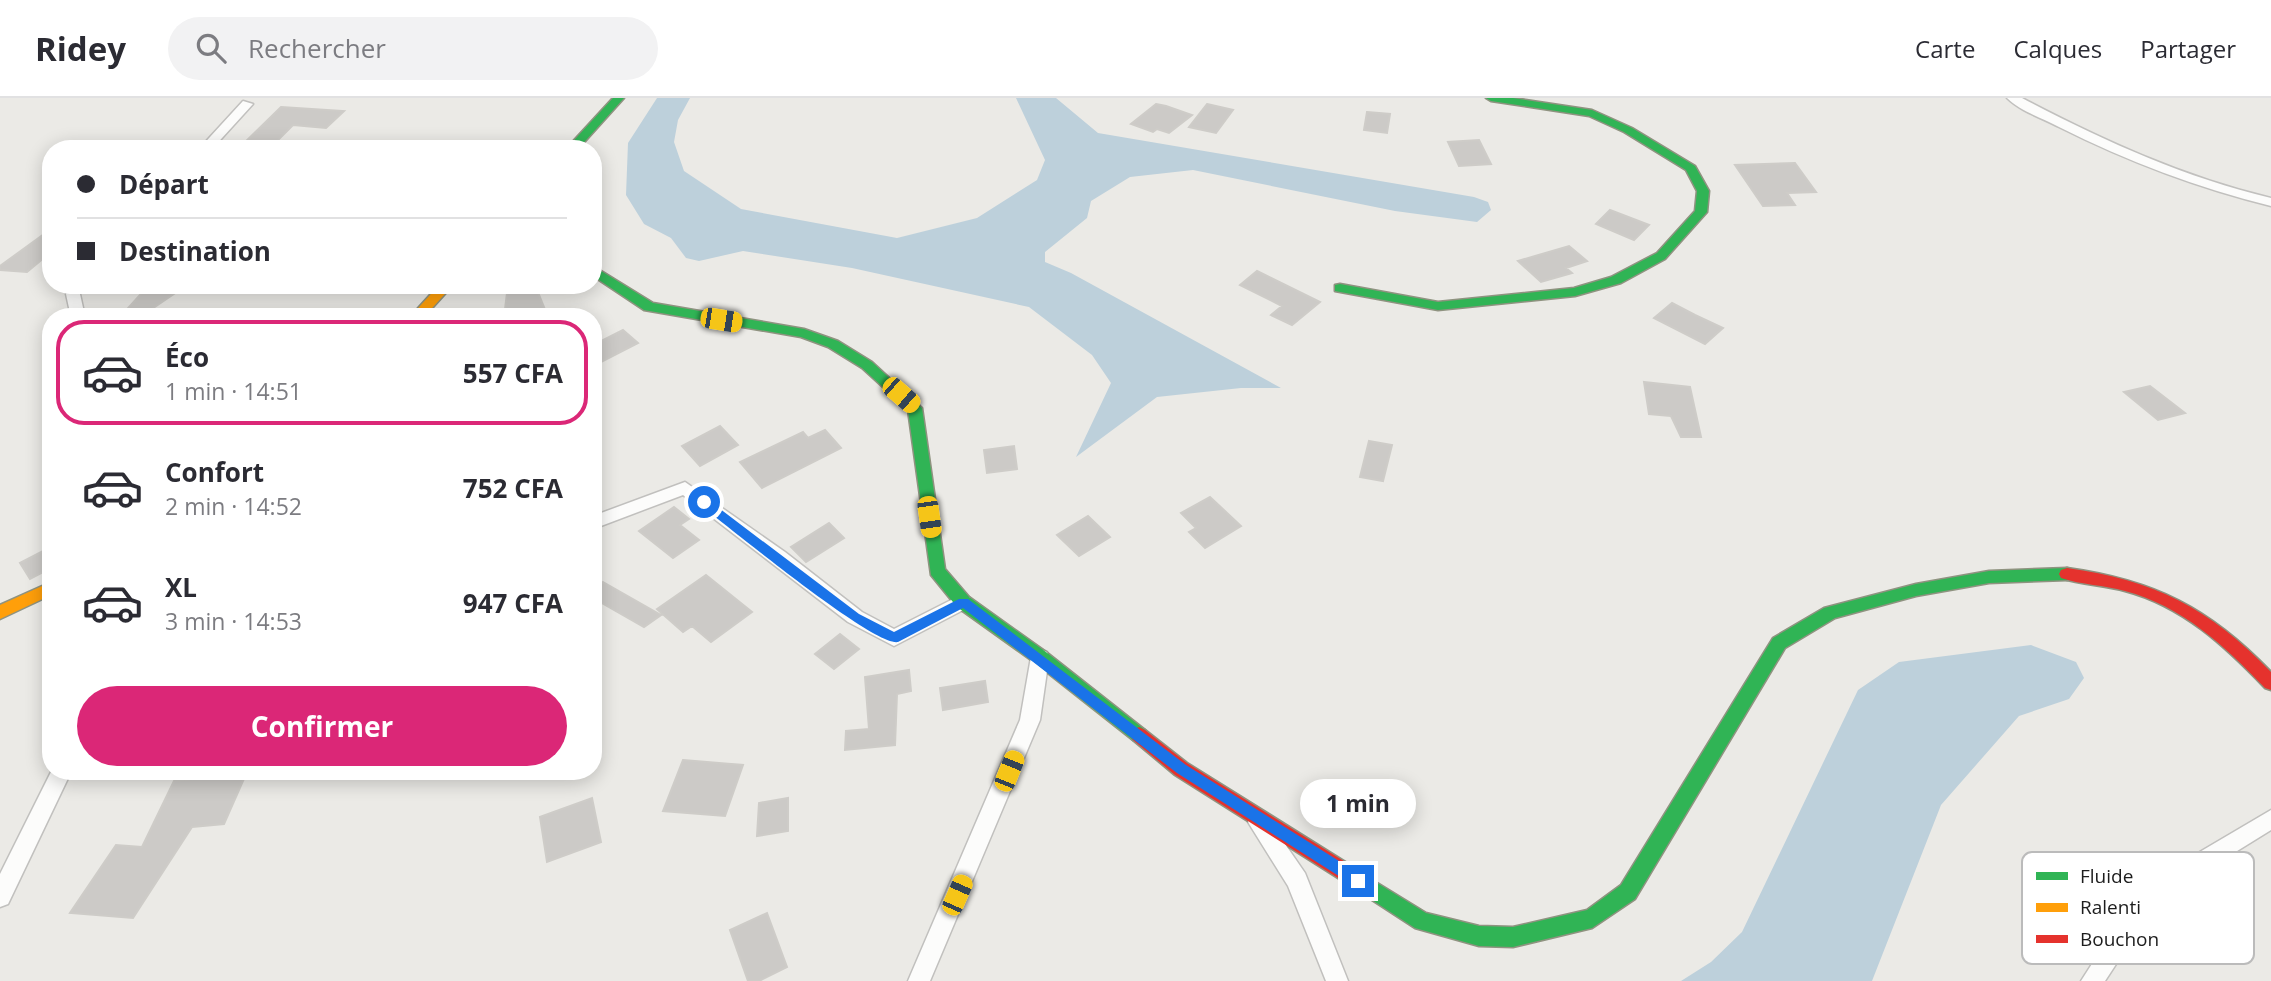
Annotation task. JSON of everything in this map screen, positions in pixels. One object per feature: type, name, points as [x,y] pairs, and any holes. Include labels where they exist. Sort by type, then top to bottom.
[{"type":"street","points":[[588,140],[619,98]]},
{"type":"street","points":[[1340,288],[1438,306],[1523,300],[1575,292],[1616,280],[1661,256],[1701,212],[1703,191],[1691,167],[1628,130],[1592,113],[1491,98]]},
{"type":"street","points":[[2013,98],[2081,135],[2169,173],[2223,192],[2271,202]]},
{"type":"street","points":[[213,140],[247,104]]},
{"type":"street","points":[[602,276],[649,307],[804,333],[833,344],[867,365],[915,408],[937,571],[963,602],[1040,657],[1181,769],[1422,921],[1479,936],[1513,937],[1592,918],[1628,891],[1779,643],[1816,619],[1932,585],[2025,573],[2063,573],[2132,584],[2169,598],[2204,620],[2246,655],[2271,683]]},
{"type":"street","points":[[425,308],[438,294]]},
{"type":"street","points":[[602,520],[685,488],[855,617],[894,638],[963,602]]},
{"type":"street","points":[[0,612],[42,592]]},
{"type":"street","points":[[919,981],[1030,720],[1040,657]]},
{"type":"street","points":[[0,897],[57,780]]},
{"type":"street","points":[[1252,814],[1297,880],[1337,981]]},
{"type":"street","points":[[2216,852],[2271,818]]},
{"type":"street","points":[[2092,981],[2103,964]]},
{"type":"water","points":[[657,98],[690,98],[678,120],[674,142],[684,171],[741,209],[897,238],[977,218],[1037,180],[1045,160],[1016,98],[1056,98],[1098,133],[1474,197],[1488,202],[1491,210],[1477,222],[1395,211],[1193,170],[1130,177],[1091,201],[1087,218],[1045,252],[1045,262],[1071,273],[1281,388],[1241,388],[1157,397],[1076,457],[1111,383],[1092,355],[1029,307],[852,268],[743,251],[699,261],[686,258],[671,238],[644,224],[626,195],[628,143]]},
{"type":"water","points":[[2031,645],[2076,662],[2084,678],[2069,699],[2019,716],[1941,805],[1872,981],[1681,981],[1711,962],[1742,932],[1858,690],[1899,662]]},
{"type":"building","points":[[1156,104],[1192,115],[1169,133],[1157,129],[1153,132],[1131,124]]},
{"type":"building","points":[[1207,104],[1233,110],[1216,133],[1189,127]]},
{"type":"building","points":[[281,107],[344,111],[326,128],[293,125],[278,140],[247,140]]},
{"type":"building","points":[[1367,112],[1390,114],[1387,133],[1364,130]]},
{"type":"building","points":[[1479,140],[1491,164],[1459,166],[1448,142]]},
{"type":"building","points":[[1795,163],[1816,192],[1787,193],[1795,205],[1763,206],[1735,165]]},
{"type":"building","points":[[1610,210],[1649,225],[1634,240],[1596,224]]},
{"type":"building","points":[[42,236],[42,260],[27,272],[0,270],[0,266]]},
{"type":"building","points":[[1569,246],[1587,261],[1566,268],[1572,273],[1541,282],[1518,261]]},
{"type":"building","points":[[1257,271],[1320,302],[1292,325],[1271,315],[1282,306],[1240,285]]},
{"type":"building","points":[[141,294],[174,294],[153,308],[128,308]]},
{"type":"building","points":[[507,294],[539,294],[544,308],[505,308]]},
{"type":"building","points":[[1672,303],[1723,328],[1705,344],[1654,318]]},
{"type":"building","points":[[623,330],[638,343],[602,361],[602,340]]},
{"type":"building","points":[[1644,382],[1690,387],[1701,437],[1681,437],[1671,416],[1649,414]]},
{"type":"building","points":[[2150,386],[2185,413],[2158,420],[2124,392]]},
{"type":"building","points":[[720,426],[738,445],[700,466],[682,446]]},
{"type":"building","points":[[825,430],[841,448],[762,488],[740,462],[803,432],[808,438]]},
{"type":"building","points":[[1369,441],[1392,445],[1383,481],[1360,477]]},
{"type":"building","points":[[1014,446],[1017,469],[987,473],[984,450]]},
{"type":"building","points":[[1210,497],[1241,526],[1205,548],[1189,532],[1196,528],[1181,513]]},
{"type":"building","points":[[674,507],[689,519],[680,525],[699,540],[673,558],[639,531]]},
{"type":"building","points":[[1088,516],[1110,537],[1079,556],[1057,535]]},
{"type":"building","points":[[829,523],[844,538],[806,562],[791,547]]},
{"type":"building","points":[[42,552],[42,573],[30,579],[20,563]]},
{"type":"building","points":[[706,575],[752,612],[711,642],[692,626],[683,632],[657,609]]},
{"type":"building","points":[[602,583],[661,615],[644,627],[602,603]]},
{"type":"building","points":[[840,634],[859,649],[834,669],[815,654]]},
{"type":"building","points":[[909,670],[911,691],[897,694],[895,745],[845,750],[846,731],[869,729],[865,677]]},
{"type":"building","points":[[985,681],[988,702],[943,710],[940,688]]},
{"type":"building","points":[[683,760],[743,765],[725,816],[663,811]]},
{"type":"building","points":[[243,780],[224,824],[192,827],[133,918],[70,913],[116,845],[142,847],[174,781]]},
{"type":"building","points":[[592,798],[601,842],[547,862],[540,817]]},
{"type":"building","points":[[788,798],[788,831],[757,836],[759,803]]},
{"type":"building","points":[[767,913],[787,967],[759,981],[748,981],[730,930]]},
{"type":"traffic: fast","points":[[580,140],[619,98]]},
{"type":"traffic: fast","points":[[1340,288],[1438,306],[1575,292],[1616,280],[1661,256],[1701,212],[1703,191],[1691,168],[1628,130],[1592,113],[1491,98]]},
{"type":"traffic: fast","points":[[602,276],[649,307],[804,333],[833,344],[867,365],[915,408],[937,571],[963,602],[1040,657],[1139,735]]},
{"type":"traffic: fast","points":[[1356,879],[1422,921],[1479,936],[1513,937],[1592,918],[1628,892],[1779,643],[1830,613],[1916,590],[1989,577],[2067,574]]},
{"type":"traffic: slow","points":[[425,308],[438,294]]},
{"type":"traffic: slow","points":[[0,612],[42,592]]},
{"type":"traffic: jam","points":[[2067,574],[2129,585],[2180,607],[2204,621],[2226,639],[2271,683]]},
{"type":"traffic: jam","points":[[1139,735],[1181,769],[1356,879]]},
{"type":"route","points":[[704,502],[855,617],[894,638],[963,602],[1040,657],[1181,769],[1358,881]]}]
